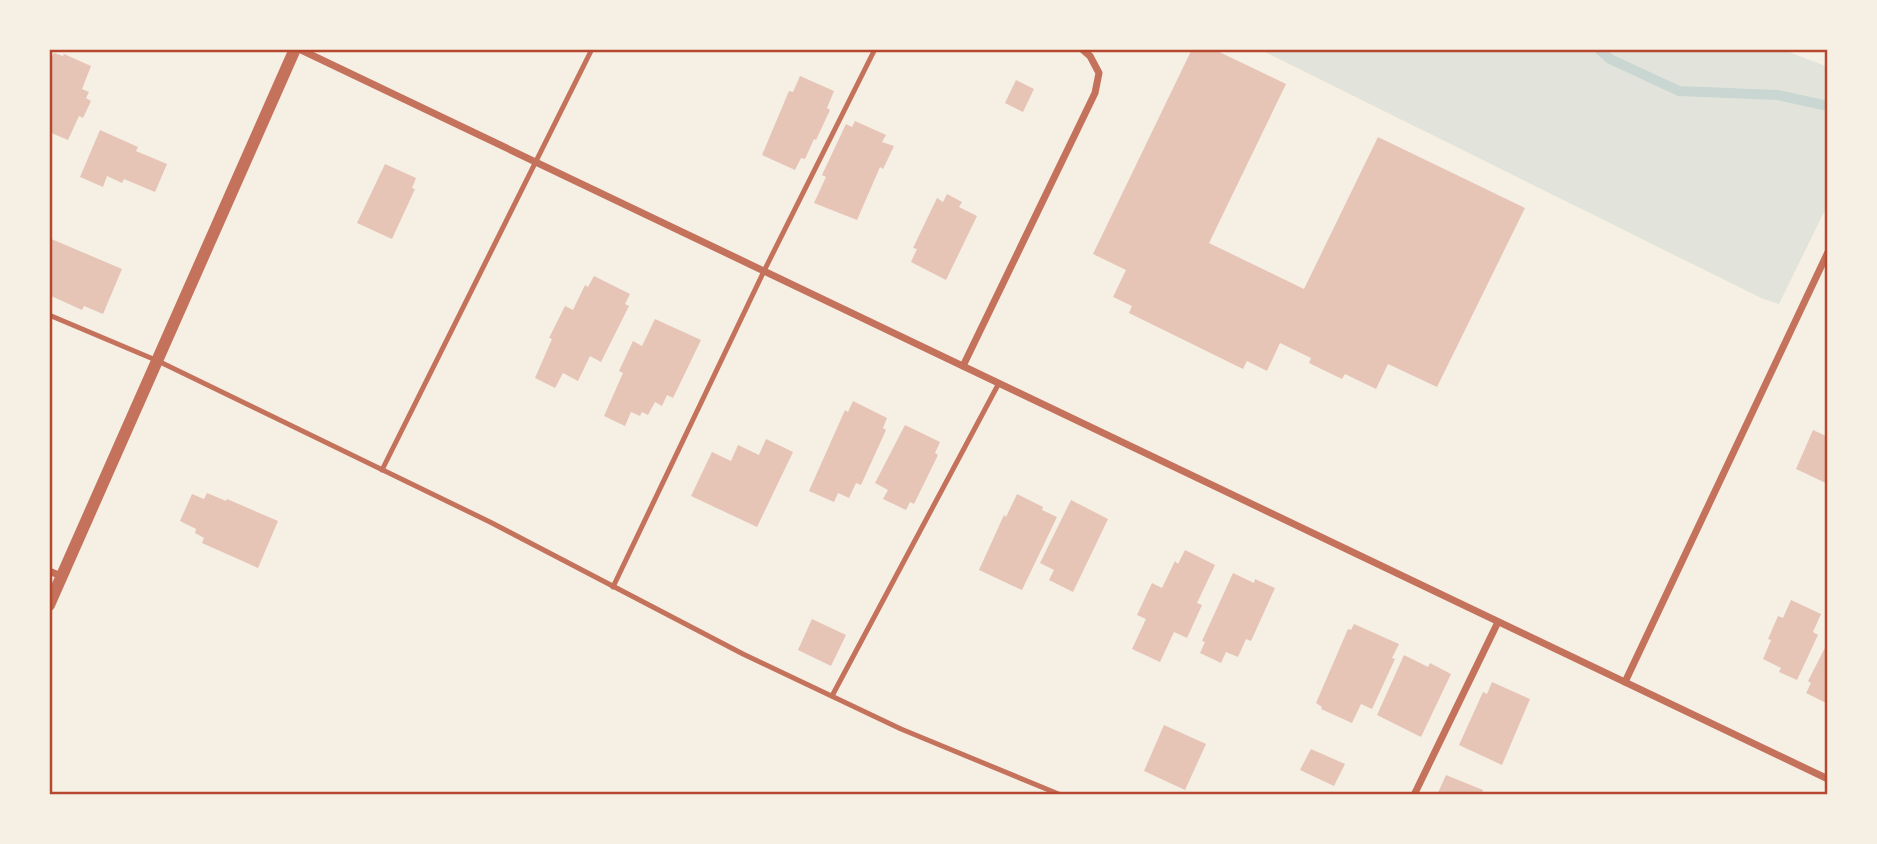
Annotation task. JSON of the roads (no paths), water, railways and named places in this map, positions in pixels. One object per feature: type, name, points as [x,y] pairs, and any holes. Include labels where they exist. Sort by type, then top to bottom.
[{"type":"street","points":[[49,605],[55,574],[158,361],[297,49],[1828,779]]},
{"type":"street","points":[[963,366],[1095,93],[1100,72],[1082,49]]},
{"type":"street","points":[[1625,682],[1828,252]]},
{"type":"street","points":[[1414,795],[1499,622]]},
{"type":"lane","points":[[382,470],[592,49]]},
{"type":"lane","points":[[614,587],[764,271],[876,49]]},
{"type":"lane","points":[[49,315],[158,361],[490,522],[743,654],[901,729],[1061,795]]},
{"type":"lane","points":[[832,696],[999,383]]},
{"type":"waterway","points":[[1599,49],[1610,59],[1679,91],[1777,95],[1828,106]]}]
